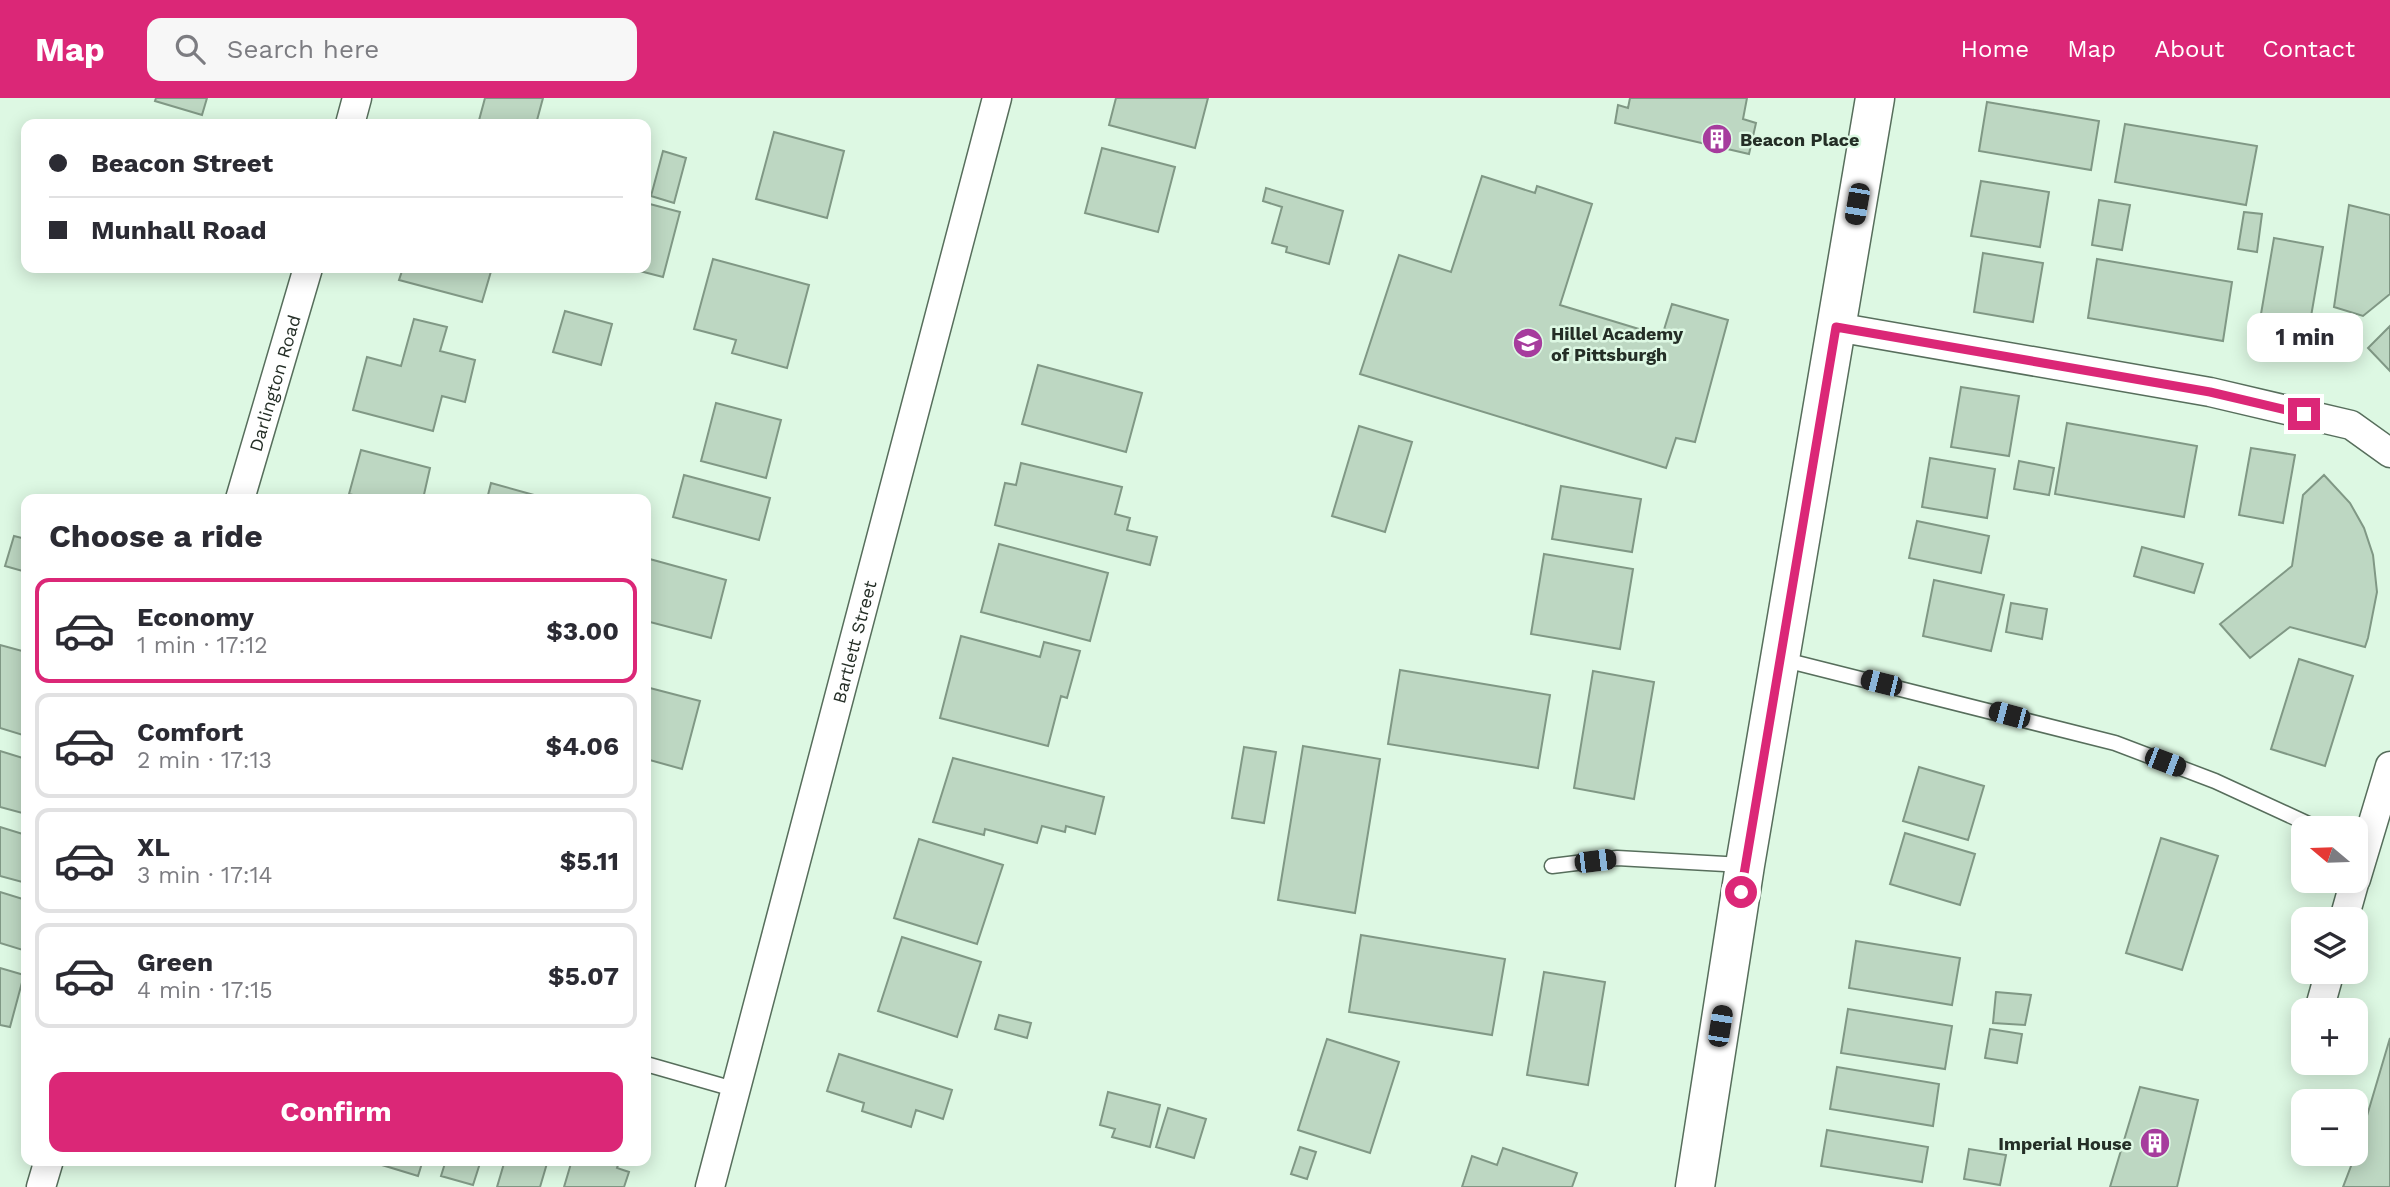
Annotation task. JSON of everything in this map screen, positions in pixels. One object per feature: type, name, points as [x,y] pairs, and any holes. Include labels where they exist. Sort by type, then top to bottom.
[{"type":"main road","points":[[1695,1187],[1745,865],[1875,98]]},
{"type":"street","points":[[351,119],[357,98]]},
{"type":"street","name":"Bartlett Street","points":[[710,1187],[997,98]]},
{"type":"street","name":"Darlington Road","points":[[241,494],[307,273]]},
{"type":"street","points":[[1836,327],[2210,392],[2351,425],[2390,453]]},
{"type":"street","points":[[2368,826],[2390,765]]},
{"type":"street","points":[[41,1187],[47,1166]]},
{"type":"lane","points":[[1780,659],[2115,743],[2215,781],[2291,816]]},
{"type":"lane","points":[[1552,866],[1617,858],[1745,865]]},
{"type":"lane","points":[[651,1065],[737,1090]]},
{"type":"building","points":[[156,98],[207,98],[202,115],[155,101]]},
{"type":"building","points":[[485,98],[543,98],[537,119],[479,119]]},
{"type":"building","points":[[1116,98],[1208,98],[1195,148],[1109,125]]},
{"type":"building","name":"Beacon Place","points":[[1630,98],[1747,98],[1743,119],[1756,123],[1749,154],[1615,123],[1618,105],[1628,108]]},
{"type":"building","points":[[1987,102],[2099,121],[2091,170],[1979,151]]},
{"type":"building","points":[[2125,124],[2257,146],[2246,205],[2115,182]]},
{"type":"building","points":[[774,132],[844,151],[827,218],[756,199]]},
{"type":"building","points":[[1102,148],[1175,167],[1158,232],[1085,213]]},
{"type":"building","points":[[663,151],[686,158],[674,203],[651,196]]},
{"type":"building","points":[[1482,176],[1535,193],[1537,186],[1592,204],[1560,305],[1662,336],[1672,304],[1728,320],[1695,442],[1676,438],[1666,468],[1360,374],[1399,255],[1451,272]]},
{"type":"building","points":[[1981,181],[2049,192],[2040,247],[1971,236]]},
{"type":"building","points":[[1266,188],[1343,211],[1329,264],[1286,252],[1287,247],[1272,243],[1282,207],[1263,201]]},
{"type":"building","points":[[2099,200],[2130,205],[2122,250],[2092,245]]},
{"type":"building","points":[[651,204],[680,212],[663,277],[647,273],[651,273]]},
{"type":"building","points":[[2349,205],[2390,215],[2390,294],[2363,316],[2334,307]]},
{"type":"building","points":[[2244,212],[2262,214],[2257,252],[2238,249]]},
{"type":"building","points":[[2274,238],[2323,247],[2304,357],[2255,349]]},
{"type":"building","points":[[1983,253],[2043,263],[2033,322],[1974,312]]},
{"type":"building","points":[[713,259],[809,285],[787,368],[732,353],[736,340],[694,329]]},
{"type":"building","points":[[2097,259],[2232,282],[2223,341],[2088,318]]},
{"type":"building","points":[[401,273],[491,273],[482,302],[399,280]]},
{"type":"building","points":[[565,311],[612,324],[601,365],[553,352]]},
{"type":"building","points":[[414,319],[447,327],[440,351],[475,360],[465,402],[442,396],[433,431],[353,410],[367,357],[401,366]]},
{"type":"building","points":[[2390,326],[2390,371],[2368,348]]},
{"type":"building","points":[[1038,365],[1142,393],[1126,452],[1022,424]]},
{"type":"building","points":[[1961,387],[2019,396],[2009,456],[1951,447]]},
{"type":"building","points":[[716,403],[781,420],[766,478],[701,461]]},
{"type":"building","points":[[2067,423],[2197,446],[2184,517],[2055,494]]},
{"type":"building","points":[[1359,426],[1412,442],[1385,532],[1332,516]]},
{"type":"building","points":[[2251,448],[2295,455],[2283,523],[2239,515]]},
{"type":"building","points":[[361,450],[430,468],[424,494],[349,494]]},
{"type":"building","points":[[1930,458],[1995,469],[1987,518],[1922,507]]},
{"type":"building","points":[[2019,461],[2054,468],[2049,495],[2014,489]]},
{"type":"building","points":[[1021,463],[1122,487],[1115,514],[1130,518],[1127,530],[1157,537],[1150,565],[995,525],[1005,483],[1016,485]]},
{"type":"building","points":[[684,475],[770,498],[759,540],[673,517]]},
{"type":"building","points":[[2324,475],[2350,503],[2364,528],[2373,555],[2377,592],[2365,647],[2290,627],[2250,658],[2220,624],[2292,566],[2303,495]]},
{"type":"building","points":[[491,483],[530,494],[488,494]]},
{"type":"building","points":[[1561,486],[1641,499],[1632,552],[1552,539]]},
{"type":"building","points":[[1917,521],[1989,536],[1981,573],[1909,558]]},
{"type":"building","points":[[14,536],[21,538],[21,571],[5,566]]},
{"type":"building","points":[[999,544],[1108,573],[1090,641],[981,612]]},
{"type":"building","points":[[2142,547],[2203,564],[2194,593],[2134,576]]},
{"type":"building","points":[[1544,554],[1633,569],[1620,649],[1531,634]]},
{"type":"building","points":[[651,559],[726,580],[711,638],[651,622]]},
{"type":"building","points":[[1934,580],[2004,595],[1991,651],[1923,636]]},
{"type":"building","points":[[2011,603],[2047,609],[2042,639],[2006,632]]},
{"type":"building","points":[[961,636],[1040,657],[1044,642],[1080,651],[1067,698],[1061,696],[1048,746],[940,718]]},
{"type":"building","points":[[0,645],[21,651],[21,734],[0,728]]},
{"type":"building","points":[[2299,659],[2353,676],[2325,766],[2271,749]]},
{"type":"building","points":[[1400,670],[1550,695],[1538,768],[1388,744]]},
{"type":"building","points":[[1593,671],[1654,682],[1634,799],[1574,788]]},
{"type":"building","points":[[651,688],[700,701],[682,769],[651,760]]},
{"type":"building","points":[[1303,746],[1380,759],[1355,913],[1278,900]]},
{"type":"building","points":[[1244,747],[1276,752],[1264,823],[1232,818]]},
{"type":"building","points":[[0,751],[21,757],[21,813],[0,807]]},
{"type":"building","points":[[953,758],[1104,797],[1095,834],[1066,826],[1065,832],[1042,826],[1037,843],[985,829],[984,835],[933,822]]},
{"type":"building","points":[[1919,767],[1984,786],[1968,840],[1903,821]]},
{"type":"building","points":[[0,827],[21,833],[21,882],[0,876]]},
{"type":"building","points":[[1905,833],[1975,854],[1960,905],[1890,884]]},
{"type":"building","points":[[2161,838],[2218,856],[2182,970],[2126,953]]},
{"type":"building","points":[[919,839],[1003,865],[977,944],[894,918]]},
{"type":"building","points":[[0,892],[21,898],[21,949],[0,943]]},
{"type":"building","points":[[1361,935],[1505,959],[1492,1035],[1349,1012]]},
{"type":"building","points":[[902,937],[981,962],[957,1037],[878,1011]]},
{"type":"building","points":[[1856,941],[1960,958],[1952,1005],[1849,988]]},
{"type":"building","points":[[0,968],[21,974],[21,986],[10,1027],[0,1025]]},
{"type":"building","points":[[1544,972],[1605,982],[1588,1085],[1527,1075]]},
{"type":"building","points":[[1996,992],[2031,995],[2025,1025],[1993,1023]]},
{"type":"building","points":[[1848,1009],[1952,1026],[1945,1069],[1841,1053]]},
{"type":"building","points":[[999,1015],[1031,1023],[1027,1038],[995,1029]]},
{"type":"building","points":[[1990,1029],[2022,1034],[2017,1063],[1985,1058]]},
{"type":"building","points":[[2390,1038],[2390,1187],[2343,1187],[2351,1166],[2368,1166],[2368,1112]]},
{"type":"building","points":[[1327,1039],[1399,1062],[1370,1153],[1298,1130]]},
{"type":"building","points":[[839,1054],[952,1090],[943,1119],[916,1110],[911,1127],[862,1111],[864,1103],[827,1091]]},
{"type":"building","points":[[1837,1067],[1939,1084],[1933,1126],[1830,1109]]},
{"type":"building","name":"Imperial House","points":[[2140,1087],[2198,1100],[2177,1187],[2110,1187]]},
{"type":"building","points":[[1108,1092],[1160,1105],[1150,1147],[1112,1137],[1115,1129],[1100,1125]]},
{"type":"building","points":[[1168,1108],[1206,1119],[1194,1158],[1156,1147]]},
{"type":"building","points":[[1827,1130],[1928,1147],[1922,1182],[1821,1166]]},
{"type":"building","points":[[1300,1147],[1316,1152],[1307,1179],[1291,1174]]},
{"type":"building","points":[[1503,1148],[1577,1173],[1572,1187],[1462,1187],[1472,1156],[1497,1165]]},
{"type":"building","points":[[1969,1149],[2006,1155],[2000,1185],[1964,1179]]},
{"type":"building","points":[[385,1166],[421,1166],[418,1176]]},
{"type":"building","points":[[444,1166],[479,1166],[473,1185],[441,1176]]},
{"type":"building","points":[[503,1166],[546,1166],[540,1187],[497,1187]]},
{"type":"building","points":[[570,1166],[618,1166],[617,1168],[629,1172],[624,1187],[564,1187]]},
{"type":"place","name":"Beacon Place","points":[[1717,139]]},
{"type":"place","name":"Hillel Academy of Pittsburgh","points":[[1528,343]]},
{"type":"place","name":"Imperial House","points":[[2155,1143]]},
{"type":"route","points":[[1741,892],[1836,327],[2210,392],[2304,414]]}]
